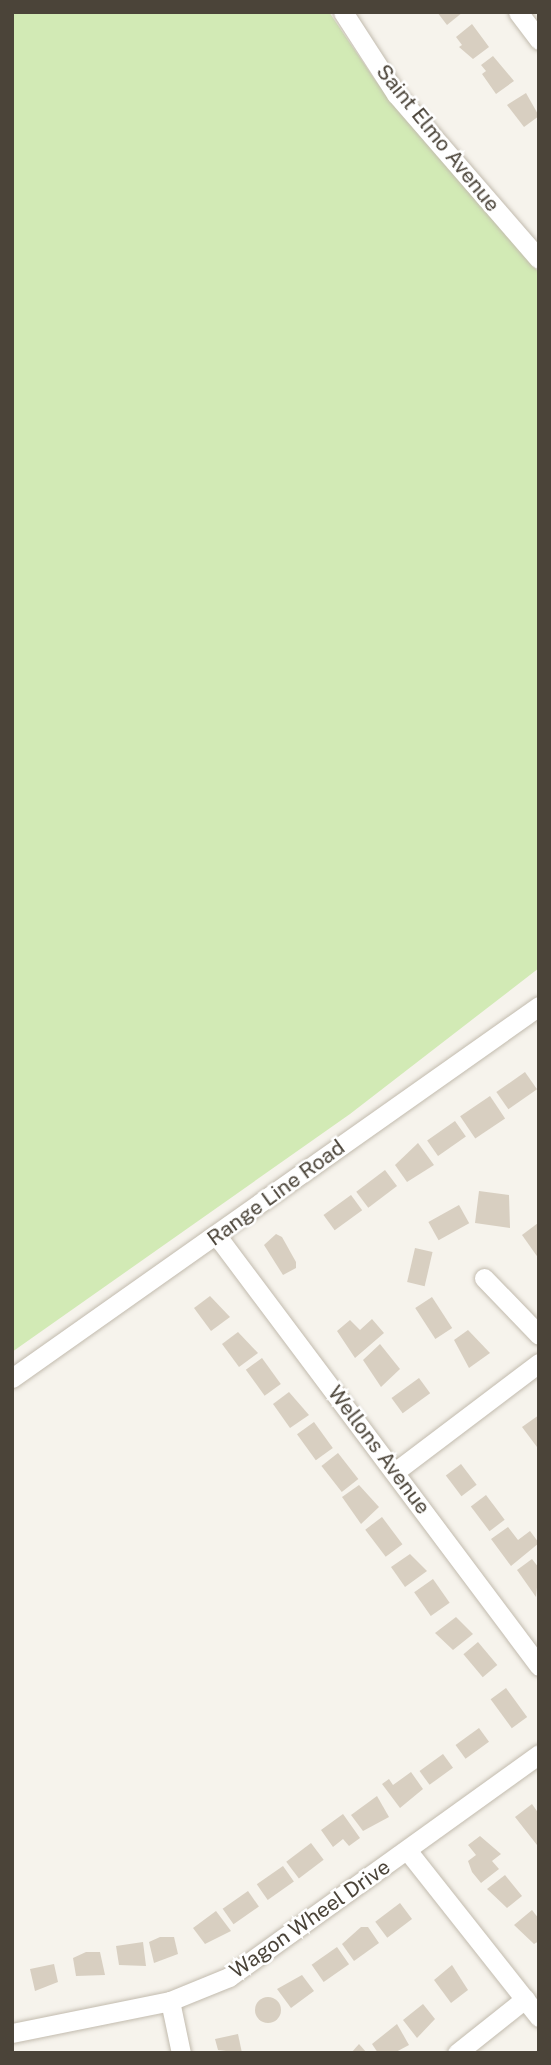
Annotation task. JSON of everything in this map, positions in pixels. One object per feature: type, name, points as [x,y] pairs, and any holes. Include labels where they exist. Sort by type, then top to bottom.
[{"type":"street","name":"Saint Elmo Avenue","points":[[342,12],[396,94],[539,258]]},
{"type":"street","points":[[518,12],[539,40]]},
{"type":"street","name":"Range Line Road","points":[[12,1378],[539,1006]]},
{"type":"street","name":"Wellons Avenue","points":[[216,1236],[396,1471],[539,1666]]},
{"type":"street","points":[[484,1278],[539,1335]]},
{"type":"street","points":[[396,1471],[539,1363]]},
{"type":"street","name":"Wagon Wheel Drive","points":[[12,2033],[170,2001],[229,1977],[539,1754]]},
{"type":"street","points":[[407,1850],[539,2017]]},
{"type":"street","points":[[457,2053],[525,1999]]},
{"type":"street","points":[[170,2001],[181,2053]]},
{"type":"green space","points":[[12,12],[329,12],[375,80],[539,273],[539,968],[350,1114],[12,1352]]},
{"type":"building","points":[[437,12],[463,12],[447,25]]},
{"type":"building","points":[[472,24],[489,47],[473,59],[459,47],[462,45],[456,37]]},
{"type":"building","points":[[493,56],[514,81],[496,94],[482,74],[486,71],[481,65]]},
{"type":"building","points":[[526,93],[539,116],[524,127],[507,105]]},
{"type":"building","points":[[525,1072],[537,1089],[508,1109],[496,1092]]},
{"type":"building","points":[[490,1096],[505,1118],[475,1139],[460,1116]]},
{"type":"building","points":[[455,1121],[466,1137],[438,1156],[427,1141]]},
{"type":"building","points":[[418,1143],[434,1165],[407,1182],[395,1165]]},
{"type":"building","points":[[385,1170],[397,1186],[368,1208],[356,1192]]},
{"type":"building","points":[[479,1191],[509,1195],[510,1228],[475,1223]]},
{"type":"building","points":[[351,1195],[362,1210],[335,1230],[323,1215]]},
{"type":"building","points":[[459,1205],[469,1223],[439,1240],[428,1222]]},
{"type":"building","points":[[538,1223],[539,1225],[539,1259],[522,1235]]},
{"type":"building","points":[[276,1234],[282,1237],[296,1262],[296,1268],[283,1275],[264,1245]]},
{"type":"building","points":[[415,1248],[433,1252],[425,1286],[407,1282]]},
{"type":"building","points":[[210,1296],[230,1317],[211,1331],[194,1308]]},
{"type":"building","points":[[432,1297],[452,1328],[435,1339],[415,1308]]},
{"type":"building","points":[[372,1319],[384,1333],[355,1358],[337,1331],[350,1320],[360,1330]]},
{"type":"building","points":[[468,1330],[490,1353],[469,1368],[454,1340]]},
{"type":"building","points":[[238,1332],[258,1353],[239,1367],[222,1344]]},
{"type":"building","points":[[380,1344],[400,1369],[381,1387],[363,1360]]},
{"type":"building","points":[[262,1358],[281,1384],[265,1396],[246,1370]]},
{"type":"building","points":[[419,1378],[430,1393],[403,1413],[391,1398]]},
{"type":"building","points":[[289,1392],[309,1415],[290,1428],[273,1404]]},
{"type":"building","points":[[539,1415],[539,1446],[537,1447],[522,1427]]},
{"type":"building","points":[[314,1422],[333,1448],[316,1460],[297,1434]]},
{"type":"building","points":[[338,1453],[358,1479],[342,1492],[321,1466]]},
{"type":"building","points":[[461,1464],[477,1485],[461,1496],[446,1475]]},
{"type":"building","points":[[359,1485],[379,1507],[361,1524],[342,1497]]},
{"type":"building","points":[[486,1495],[505,1520],[489,1531],[471,1506]]},
{"type":"building","points":[[382,1517],[402,1544],[386,1557],[365,1530]]},
{"type":"building","points":[[508,1527],[518,1540],[530,1531],[539,1543],[511,1566],[491,1539]]},
{"type":"building","points":[[410,1554],[427,1571],[405,1587],[391,1567]]},
{"type":"building","points":[[532,1559],[539,1568],[536,1597],[517,1570]]},
{"type":"building","points":[[433,1579],[450,1603],[431,1616],[414,1592]]},
{"type":"building","points":[[456,1617],[473,1634],[453,1650],[435,1633]]},
{"type":"building","points":[[478,1642],[497,1665],[483,1677],[463,1654]]},
{"type":"building","points":[[506,1688],[527,1717],[512,1728],[491,1699]]},
{"type":"building","points":[[479,1728],[489,1742],[466,1759],[456,1745]]},
{"type":"building","points":[[443,1754],[453,1768],[430,1785],[420,1771]]},
{"type":"building","points":[[411,1772],[423,1789],[400,1808],[382,1784],[389,1779],[393,1785]]},
{"type":"building","points":[[377,1796],[389,1817],[363,1831],[351,1815]]},
{"type":"building","points":[[532,1804],[539,1814],[537,1845],[515,1817]]},
{"type":"building","points":[[343,1814],[360,1838],[349,1846],[343,1839],[333,1847],[321,1830]]},
{"type":"building","points":[[480,1836],[501,1854],[492,1861],[499,1869],[481,1883],[472,1872],[468,1861],[476,1855],[468,1845]]},
{"type":"building","points":[[311,1843],[324,1860],[299,1878],[286,1862]]},
{"type":"building","points":[[283,1866],[294,1882],[268,1900],[257,1884]]},
{"type":"building","points":[[505,1875],[522,1896],[507,1908],[487,1889]]},
{"type":"building","points":[[248,1891],[259,1907],[234,1924],[223,1909]]},
{"type":"building","points":[[400,1903],[412,1919],[387,1938],[375,1922]]},
{"type":"building","points":[[532,1910],[539,1919],[539,1941],[534,1944],[514,1925]]},
{"type":"building","points":[[216,1911],[231,1931],[205,1944],[193,1928]]},
{"type":"building","points":[[361,1927],[368,1927],[379,1943],[354,1961],[342,1944]]},
{"type":"building","points":[[160,1937],[174,1937],[178,1954],[154,1963],[149,1942]]},
{"type":"building","points":[[143,1942],[146,1966],[119,1965],[116,1946]]},
{"type":"building","points":[[337,1947],[349,1964],[324,1982],[312,1965]]},
{"type":"building","points":[[86,1952],[100,1952],[105,1975],[76,1976],[73,1958]]},
{"type":"building","points":[[54,1964],[58,1982],[35,1991],[30,1969]]},
{"type":"building","points":[[452,1965],[468,1990],[451,2003],[434,1980]]},
{"type":"building","points":[[302,1975],[314,1991],[291,2008],[277,1989]]},
{"type":"building","points":[[268,1997],[277,2001],[281,2010],[277,2019],[268,2023],[259,2019],[255,2010],[259,2001]]},
{"type":"building","points":[[423,2004],[435,2019],[417,2038],[403,2020]]},
{"type":"building","points":[[397,2024],[409,2045],[394,2053],[378,2053],[372,2044]]},
{"type":"building","points":[[238,2034],[242,2053],[218,2050],[215,2039]]},
{"type":"building","points":[[359,2044],[367,2053],[351,2053]]}]
